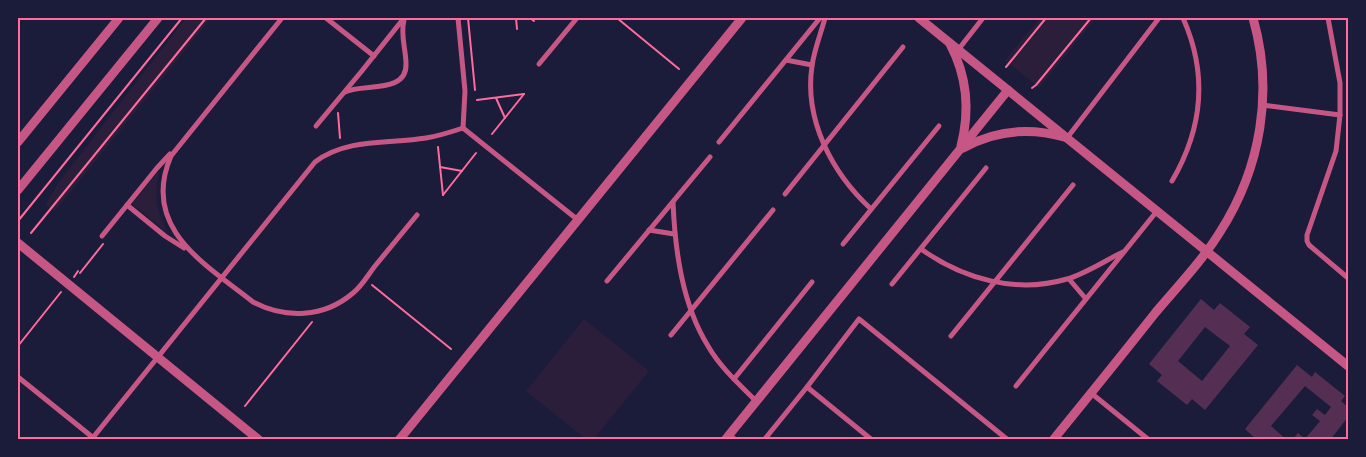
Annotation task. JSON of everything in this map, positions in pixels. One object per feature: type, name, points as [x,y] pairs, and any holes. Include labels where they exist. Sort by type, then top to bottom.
[{"type":"street","points":[[18,142],[119,18]]},
{"type":"street","points":[[18,190],[158,18]]},
{"type":"street","points":[[102,236],[157,168],[178,147],[282,18]]},
{"type":"street","points":[[326,18],[374,56]]},
{"type":"street","points":[[342,94],[362,87],[390,85],[402,78],[406,65],[402,26],[404,18]]},
{"type":"street","points":[[316,126],[404,18]]},
{"type":"street","points":[[458,18],[465,92],[463,128]]},
{"type":"street","points":[[539,64],[577,18]]},
{"type":"street","points":[[400,440],[742,18]]},
{"type":"street","points":[[719,142],[820,18]]},
{"type":"street","points":[[825,18],[812,65],[813,106],[818,130],[839,173],[871,209]]},
{"type":"street","points":[[919,18],[1348,366]]},
{"type":"street","points":[[958,50],[983,18]]},
{"type":"street","points":[[1067,138],[1159,18]]},
{"type":"street","points":[[1172,181],[1181,166],[1191,142],[1199,99],[1194,47],[1183,18]]},
{"type":"street","points":[[1053,440],[1206,251],[1230,215],[1248,176],[1259,134],[1262,105],[1262,70],[1260,48],[1252,18]]},
{"type":"street","points":[[1328,18],[1340,83],[1340,115],[1336,151],[1307,235],[1307,240],[1309,245],[1348,278]]},
{"type":"street","points":[[388,39],[395,35],[403,36]]},
{"type":"street","points":[[949,42],[962,72],[966,94],[966,122],[960,149]]},
{"type":"street","points":[[785,194],[903,47]]},
{"type":"street","points":[[786,60],[812,65]]},
{"type":"street","points":[[361,72],[359,80],[362,87]]},
{"type":"street","points":[[730,438],[756,401],[1008,90]]},
{"type":"street","points":[[1262,105],[1340,115]]},
{"type":"street","points":[[843,244],[939,126]]},
{"type":"street","points":[[463,128],[578,220]]},
{"type":"street","points":[[18,376],[93,439],[157,356],[310,168],[328,153],[350,146],[428,138],[463,128]]},
{"type":"street","points":[[960,149],[990,136],[1012,132],[1040,132],[1067,138]]},
{"type":"street","points":[[178,147],[167,166],[162,188],[163,200],[165,211],[174,231],[193,254]]},
{"type":"street","points":[[607,281],[710,157]]},
{"type":"street","points":[[892,284],[986,168]]},
{"type":"street","points":[[951,336],[1073,185]]},
{"type":"street","points":[[673,202],[674,234],[678,259],[691,310],[708,347],[734,379],[756,401]]},
{"type":"street","points":[[127,205],[165,236],[193,254],[252,302],[273,311],[295,314],[305,314],[326,309],[355,292],[417,216]]},
{"type":"street","points":[[671,335],[774,210]]},
{"type":"street","points":[[1016,386],[1157,211]]},
{"type":"street","points":[[649,230],[674,234]]},
{"type":"street","points":[[18,243],[259,440]]},
{"type":"street","points":[[921,249],[963,273],[994,282],[1025,285],[1070,279],[1126,250]]},
{"type":"street","points":[[1070,279],[1086,299]]},
{"type":"street","points":[[734,379],[812,282]]},
{"type":"street","points":[[764,440],[859,319],[1008,440]]},
{"type":"street","points":[[807,387],[872,440]]},
{"type":"street","points":[[1091,392],[1149,440]]},
{"type":"path","points":[[18,221],[182,18]]},
{"type":"path","points":[[31,233],[206,18]]},
{"type":"path","points":[[468,18],[476,90]]},
{"type":"path","points":[[516,18],[517,29]]},
{"type":"path","points":[[530,18],[534,21]]},
{"type":"path","points":[[617,18],[679,69]]},
{"type":"path","points":[[1006,67],[1046,18]]},
{"type":"path","points":[[1032,88],[1091,18]]},
{"type":"path","points":[[477,100],[524,94],[492,134]]},
{"type":"path","points":[[496,98],[505,118]]},
{"type":"path","points":[[338,111],[340,138]]},
{"type":"path","points":[[438,147],[442,195],[476,153]]},
{"type":"path","points":[[440,167],[462,171]]},
{"type":"path","points":[[18,346],[78,271]]},
{"type":"path","points":[[372,285],[451,349]]},
{"type":"path","points":[[244,406],[312,322]]},
{"type":"shaded area","points":[[186,18],[211,18],[55,211],[45,205],[59,182]]},
{"type":"shaded area","points":[[1040,18],[1096,18],[1039,88],[1005,60]]},
{"type":"shaded area","points":[[160,170],[157,186],[157,203],[168,233],[132,204]]},
{"type":"shaded area","points":[[584,319],[649,371],[594,439],[586,439],[526,391]]},
{"type":"building","points":[[1201,299],[1214,310],[1220,303],[1250,327],[1244,334],[1258,345],[1205,410],[1192,399],[1187,405],[1157,381],[1162,375],[1149,364]],"holes":[[[1205,327],[1230,346],[1202,381],[1178,361]]]},
{"type":"building","points":[[1297,365],[1312,377],[1315,372],[1345,396],[1341,401],[1348,407],[1348,417],[1330,440],[1292,440],[1298,433],[1305,439],[1320,421],[1312,415],[1317,409],[1325,415],[1331,407],[1305,386],[1271,426],[1287,440],[1257,440],[1245,429]]}]
